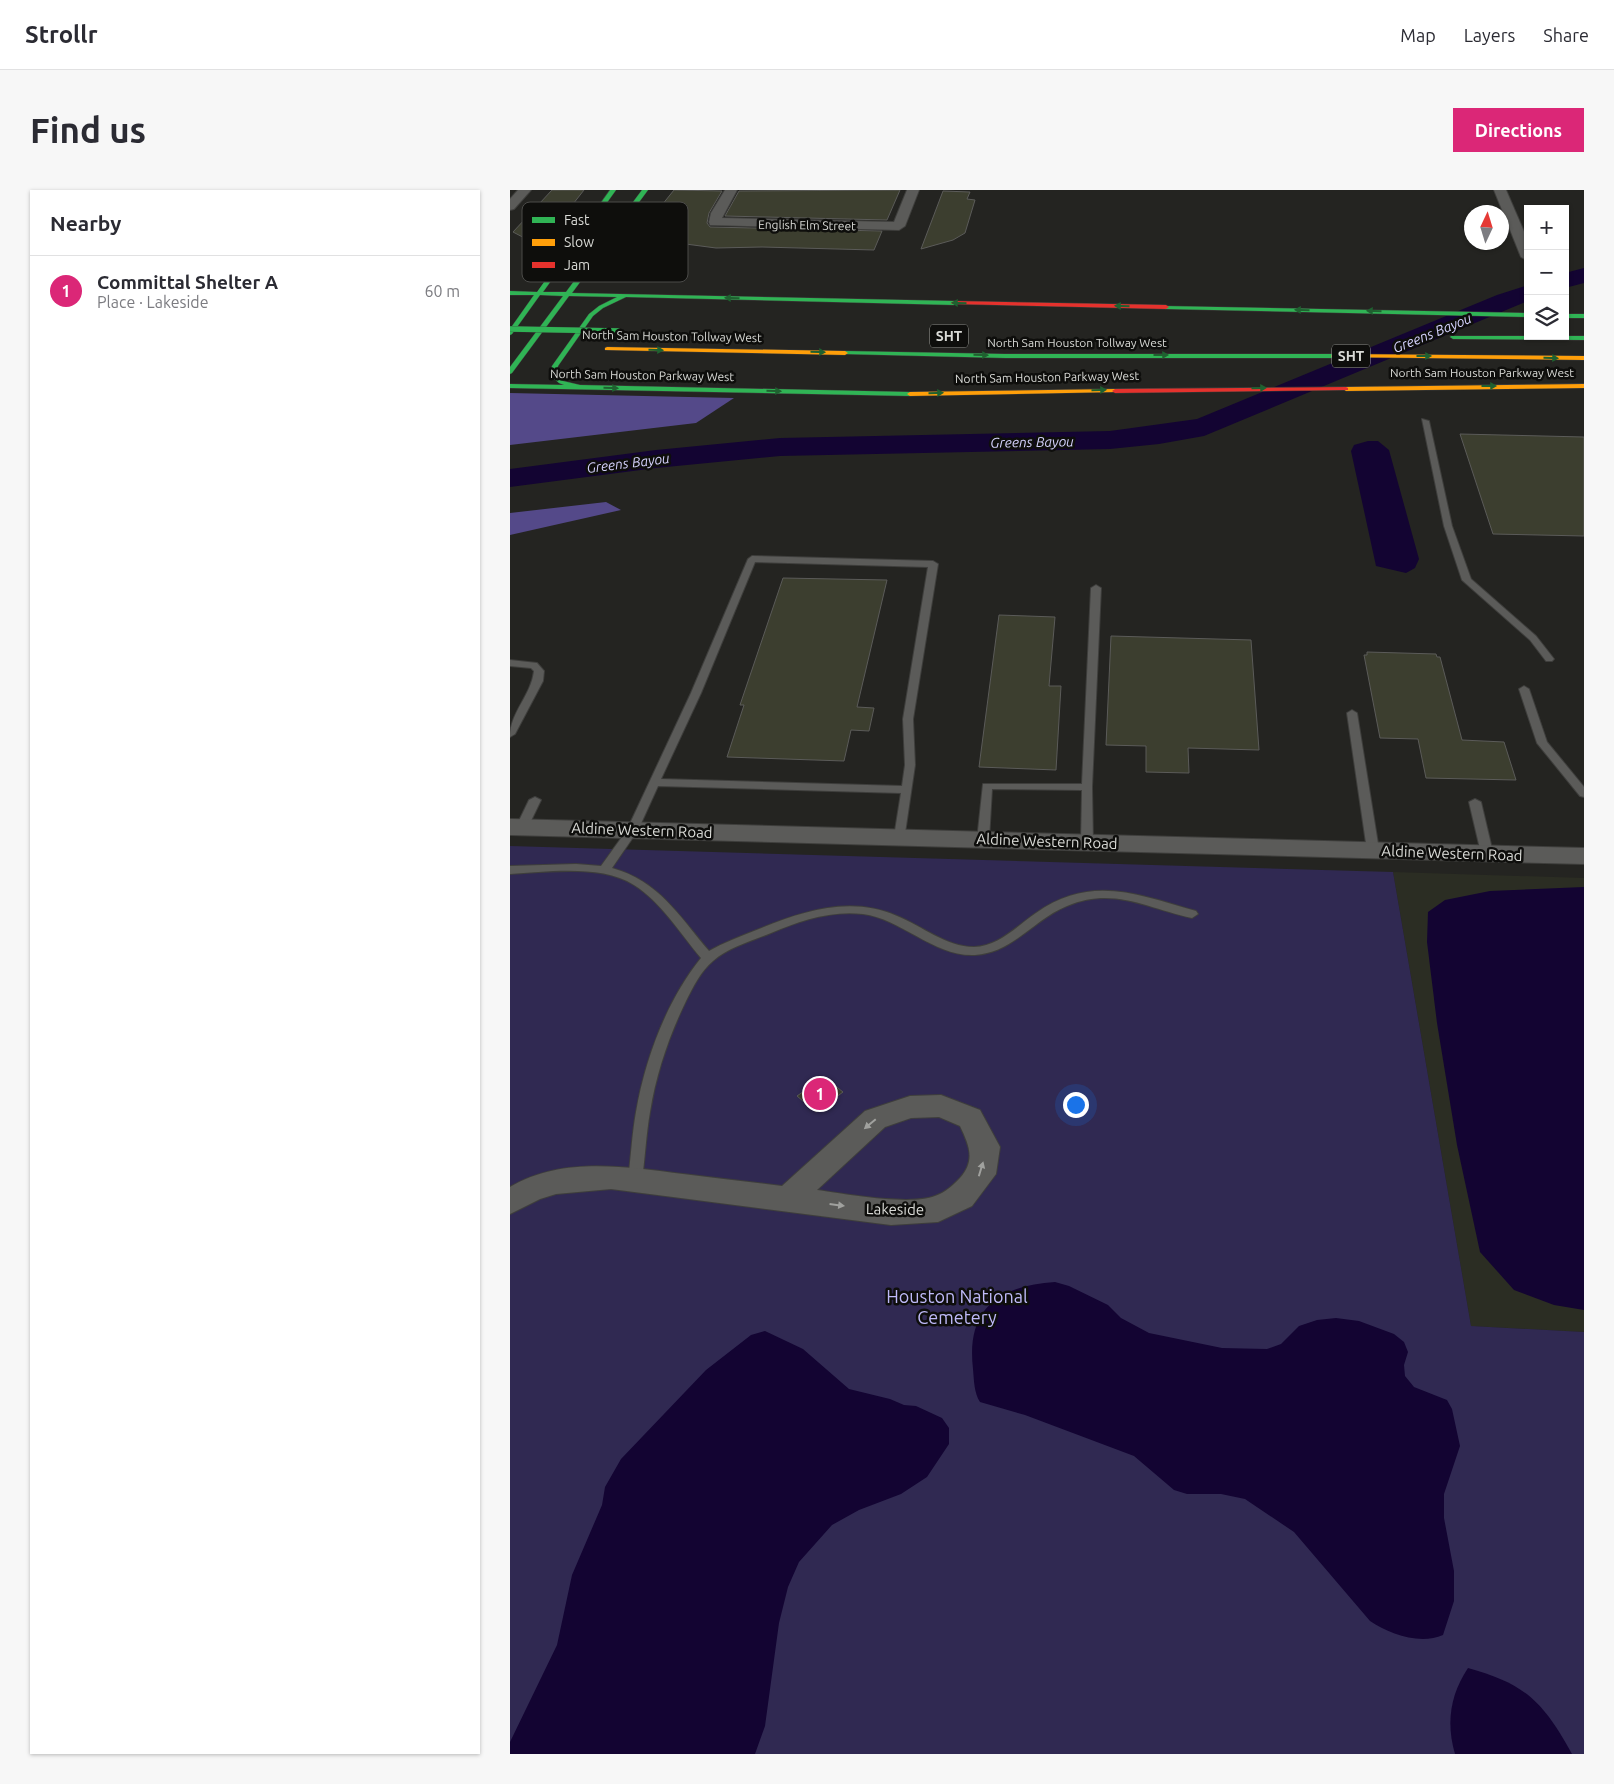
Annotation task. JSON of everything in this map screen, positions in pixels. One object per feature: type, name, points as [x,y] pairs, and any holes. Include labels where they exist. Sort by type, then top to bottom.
[{"type":"main road","points":[[605,202],[613,190]]},
{"type":"main road","points":[[635,202],[644,190]]},
{"type":"main road","points":[[510,331],[548,282]]},
{"type":"main road","points":[[510,372],[577,282]]},
{"type":"main road","points":[[510,294],[1524,315]]},
{"type":"main road","points":[[580,387],[561,382],[553,375],[555,366],[591,315],[601,306],[624,296]]},
{"type":"main road","points":[[1569,316],[1584,316]]},
{"type":"main road","name":"North Sam Houston Tollway West","points":[[510,331],[622,331]]},
{"type":"main road","points":[[1438,337],[1584,338]]},
{"type":"main road","name":"North Sam Houston Tollway West","points":[[510,347],[578,348]]},
{"type":"main road","name":"North Sam Houston Tollway West","points":[[602,349],[1005,356],[1235,355],[1584,358]]},
{"type":"main road","name":"North Sam Houston Parkway West","points":[[510,386],[891,394],[1210,388],[1584,386]]},
{"type":"street","points":[[510,206],[525,190]]},
{"type":"street","name":"English Elm Street","points":[[731,190],[717,213],[715,222],[900,226],[913,190]]},
{"type":"street","points":[[1500,190],[1525,250]]},
{"type":"street","name":"Aldine Western Road","points":[[516,827],[1584,856]]},
{"type":"street","name":"Lakeside","points":[[510,1202],[530,1190],[556,1182],[610,1177],[891,1212],[938,1209],[961,1197],[981,1174],[985,1148],[970,1118],[941,1106],[910,1107],[874,1119],[788,1199]]},
{"type":"lane","points":[[1425,421],[1448,526],[1467,580],[1532,638],[1548,659]]},
{"type":"lane","points":[[604,870],[632,830],[696,693],[752,559],[933,564],[908,719],[910,765],[900,837]]},
{"type":"lane","points":[[1087,842],[1087,787],[1096,588]]},
{"type":"lane","points":[[510,664],[534,665],[539,672],[538,681],[510,734]]},
{"type":"lane","points":[[1524,689],[1542,743],[1584,794]]},
{"type":"lane","points":[[1352,713],[1373,850]]},
{"type":"lane","points":[[653,782],[906,790]]},
{"type":"lane","points":[[983,840],[987,786],[1087,787]]},
{"type":"lane","points":[[516,827],[534,800]]},
{"type":"lane","points":[[1475,802],[1488,854]]},
{"type":"lane","points":[[510,870],[604,870],[616,872],[637,882],[653,895],[708,958]]},
{"type":"lane","points":[[634,1180],[640,1154],[643,1107],[649,1084],[684,990],[708,958],[785,922],[816,913],[838,910],[861,910],[887,915],[940,942],[968,951],[983,951],[999,946],[1015,937],[1050,909],[1064,902],[1085,897],[1124,895],[1141,898],[1177,912],[1192,914]]},
{"type":"shaded area","points":[[510,393],[734,398],[696,423],[510,445]]},
{"type":"shaded area","points":[[1368,441],[1378,441],[1389,450],[1419,559],[1415,568],[1406,573],[1376,566],[1351,451],[1354,445]]},
{"type":"shaded area","points":[[606,502],[621,510],[510,535],[510,513]]},
{"type":"shaded area","points":[[1393,872],[1584,878],[1584,1332],[1471,1326]]},
{"type":"shaded area","points":[[1584,887],[1584,1310],[1554,1305],[1514,1290],[1480,1252],[1457,1145],[1437,1023],[1427,942],[1428,912],[1445,900],[1490,891]]},
{"type":"shaded area","points":[[1055,1282],[1069,1286],[1108,1305],[1121,1318],[1149,1333],[1222,1348],[1267,1349],[1281,1344],[1299,1326],[1317,1320],[1336,1318],[1359,1321],[1394,1334],[1404,1342],[1408,1352],[1404,1365],[1405,1376],[1414,1387],[1447,1400],[1452,1409],[1460,1446],[1444,1494],[1444,1518],[1454,1571],[1454,1601],[1443,1635],[1425,1639],[1405,1637],[1386,1630],[1370,1621],[1294,1532],[1245,1499],[1221,1494],[1187,1494],[1174,1490],[1134,1456],[1025,1415],[980,1402],[975,1386],[972,1348],[975,1330],[981,1316],[990,1304],[1003,1295],[1035,1284]]},
{"type":"shaded area","points":[[765,1331],[803,1349],[849,1389],[890,1399],[904,1405],[916,1406],[942,1418],[949,1428],[949,1444],[927,1477],[901,1494],[859,1510],[832,1525],[799,1562],[788,1587],[779,1623],[765,1726],[755,1754],[510,1754],[510,1742],[557,1645],[572,1575],[602,1505],[605,1487],[621,1459],[706,1370],[751,1335]]},
{"type":"shaded area","points":[[1468,1668],[1505,1681],[1531,1698],[1552,1721],[1572,1754],[1455,1754],[1452,1743],[1451,1710],[1457,1688]]},
{"type":"green space","name":"Houston National Cemetery","points":[[510,846],[1393,872],[1471,1326],[1584,1332],[1584,1754],[510,1754]]},
{"type":"building","points":[[552,190],[584,190],[575,202],[541,202]]},
{"type":"building","points":[[674,190],[722,191],[709,213],[707,223],[710,227],[882,231],[874,250],[762,247],[716,248],[688,244],[688,202],[664,202]]},
{"type":"building","points":[[900,190],[887,220],[725,216],[739,191]]},
{"type":"building","points":[[943,191],[970,192],[967,199],[975,200],[965,233],[953,240],[921,249]]},
{"type":"building","points":[[522,222],[522,237],[513,232]]},
{"type":"building","points":[[1460,434],[1584,437],[1584,536],[1493,534]]},
{"type":"building","points":[[783,578],[887,580],[857,707],[874,708],[869,731],[851,730],[844,761],[727,757],[744,705],[740,705]]},
{"type":"building","points":[[999,615],[1055,617],[1049,686],[1061,686],[1056,770],[979,767]]},
{"type":"building","points":[[1111,636],[1251,640],[1259,750],[1188,748],[1189,773],[1146,772],[1146,746],[1106,745]]},
{"type":"building","points":[[1367,652],[1436,654],[1437,657],[1440,657],[1462,740],[1504,742],[1516,780],[1426,778],[1418,739],[1380,738],[1364,655],[1367,655]]},
{"type":"building","points":[[824,1077],[843,1092],[816,1112],[797,1096]]},
{"type":"waterway","name":"Greens Bayou","points":[[1569,280],[1584,275]]},
{"type":"waterway","name":"Greens Bayou","points":[[510,478],[656,459],[780,447],[1110,440],[1159,435],[1204,427],[1506,300],[1524,294]]},
{"type":"traffic: fast","points":[[604,202],[613,190]]},
{"type":"traffic: fast","points":[[636,202],[645,190]]},
{"type":"traffic: fast","points":[[510,333],[547,282]]},
{"type":"traffic: fast","points":[[510,372],[577,282]]},
{"type":"traffic: fast","points":[[510,293],[954,303]]},
{"type":"traffic: fast","points":[[578,387],[561,382],[553,375],[555,366],[591,315],[601,307],[624,296]]},
{"type":"traffic: fast","points":[[1166,307],[1524,315]]},
{"type":"traffic: fast","points":[[1569,316],[1584,316]]},
{"type":"traffic: fast","points":[[510,329],[618,331]]},
{"type":"traffic: fast","points":[[1453,337],[1584,338]]},
{"type":"traffic: fast","points":[[845,353],[1005,356],[1334,356]]},
{"type":"traffic: fast","points":[[510,386],[910,394]]},
{"type":"traffic: slow","points":[[607,349],[845,353]]},
{"type":"traffic: slow","points":[[1334,356],[1584,358]]},
{"type":"traffic: slow","points":[[1346,389],[1584,386]]},
{"type":"traffic: slow","points":[[910,394],[1115,391]]},
{"type":"traffic: jam","points":[[954,303],[1166,307]]},
{"type":"traffic: jam","points":[[1115,391],[1346,389]]},
{"type":"place","name":"Committal Shelter A","points":[[820,1094]]}]
